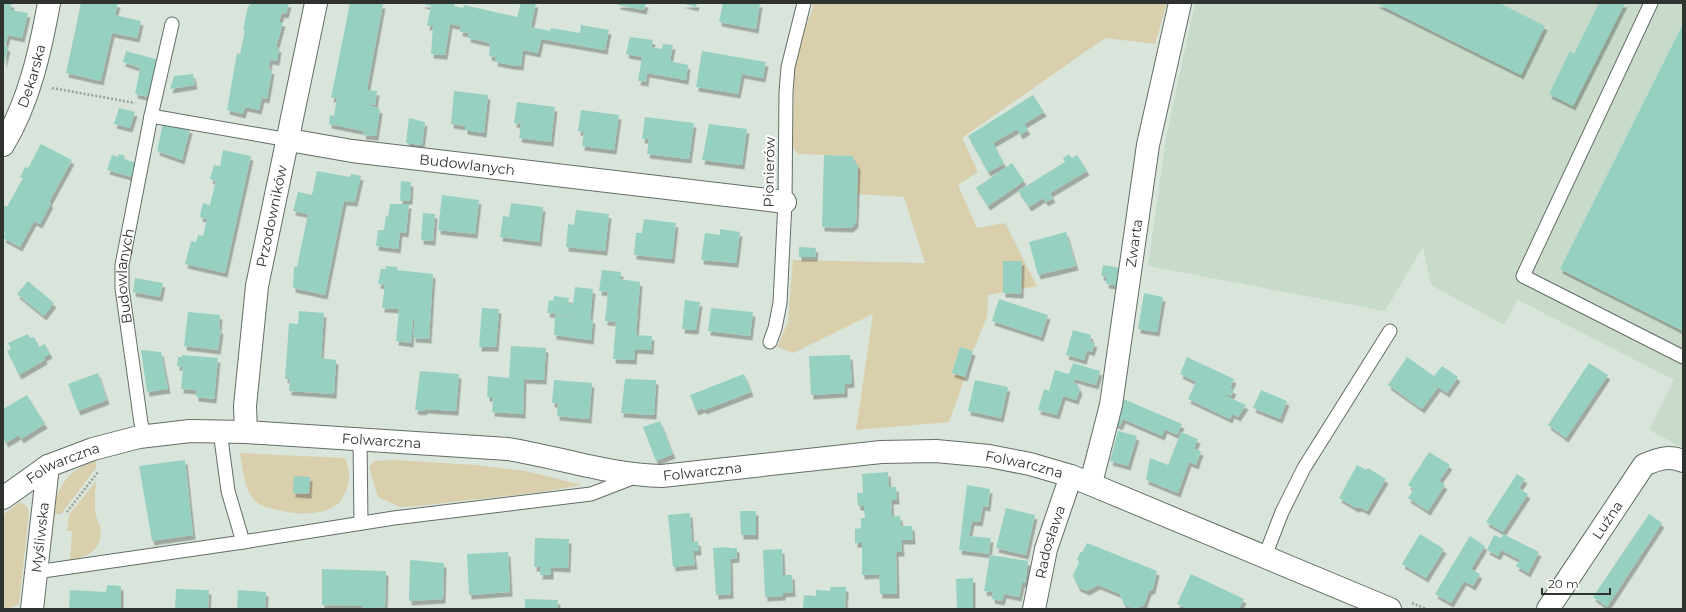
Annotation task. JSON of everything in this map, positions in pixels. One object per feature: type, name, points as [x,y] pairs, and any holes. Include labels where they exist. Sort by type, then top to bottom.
[{"type":"street","name":"Dekarska","points":[[3,145],[23,104],[31,81],[41,48],[49,3]]},
{"type":"street","name":"Przodowników","points":[[246,432],[245,406],[257,286],[289,140],[316,3]]},
{"type":"street","name":"Zwarta","points":[[1091,484],[1111,405],[1148,145],[1180,3]]},
{"type":"street","name":"Budowlanych","points":[[289,140],[360,152],[785,202]]},
{"type":"street","name":"Folwarczna","points":[[3,498],[48,466],[93,449],[145,437],[190,431],[246,432],[508,449],[542,454],[609,471],[638,475],[662,476],[882,452],[936,451],[989,456],[1030,464],[1071,476],[1265,556],[1398,604]]},
{"type":"street","name":"Luźna","points":[[1548,609],[1644,465],[1659,458],[1675,458],[1683,461]]},
{"type":"street","name":"Myśliwska","points":[[32,609],[48,466]]},
{"type":"street","name":"Radosława","points":[[1034,609],[1046,549],[1071,476]]},
{"type":"lane","name":"Pionierów","points":[[770,342],[775,328],[780,303],[785,202],[786,92],[788,67],[804,3]]},
{"type":"lane","points":[[1652,3],[1523,276],[1683,357]]},
{"type":"lane","name":"Budowlanych","points":[[145,437],[141,423],[122,288],[122,265],[152,111],[172,24]]},
{"type":"lane","name":"Budowlanych","points":[[152,111],[289,140]]},
{"type":"lane","points":[[1265,556],[1282,512],[1304,468],[1390,331]]},
{"type":"lane","points":[[220,431],[228,491],[243,542]]},
{"type":"lane","points":[[360,440],[361,523]]},
{"type":"lane","points":[[36,572],[361,523],[591,494],[638,475]]},
{"type":"path","points":[[31,81],[44,87],[152,111]]},
{"type":"path","points":[[64,515],[100,468]]},
{"type":"path","points":[[1398,604],[1426,609]]},
{"type":"shaded area","points":[[813,3],[1167,3],[1155,44],[1105,38],[962,138],[978,172],[958,185],[977,228],[1005,223],[1037,286],[988,295],[987,317],[973,351],[960,347],[952,373],[965,377],[949,422],[856,430],[873,314],[793,353],[777,347],[788,322],[793,260],[925,263],[904,197],[857,194],[858,166],[852,156],[798,154],[793,148],[794,74],[801,39],[813,8]]},
{"type":"shaded area","points":[[1195,3],[1683,3],[1683,448],[1649,430],[1674,380],[1518,300],[1504,325],[1431,285],[1423,247],[1385,311],[1148,266],[1166,138]]},
{"type":"shaded area","points":[[240,453],[345,458],[349,476],[347,488],[342,500],[339,503],[333,507],[318,512],[294,513],[266,507],[254,500],[248,490],[244,478]]},
{"type":"shaded area","points":[[394,460],[476,465],[525,471],[582,485],[541,492],[400,507],[378,497],[369,467],[374,461]]},
{"type":"shaded area","points":[[96,461],[96,468],[61,514],[54,514],[58,495],[66,480],[78,469]]},
{"type":"shaded area","points":[[96,481],[95,511],[101,528],[99,542],[89,554],[70,560],[72,531],[67,531],[69,515]]},
{"type":"shaded area","points":[[20,502],[27,506],[29,513],[19,604],[8,609],[3,609],[3,515]]},
{"type":"building","points":[[3,3],[12,3],[10,10],[28,13],[22,38],[8,35],[5,46],[8,47],[4,64]]},
{"type":"building","points":[[81,3],[118,3],[115,15],[141,21],[137,38],[112,33],[101,81],[66,73]]},
{"type":"building","points":[[250,3],[289,3],[286,14],[282,13],[279,22],[283,22],[276,47],[279,48],[277,61],[270,60],[269,69],[272,70],[267,99],[262,98],[259,110],[245,107],[243,114],[227,110],[237,53],[240,54],[245,30],[243,30]]},
{"type":"building","points":[[350,3],[383,4],[367,90],[377,91],[375,105],[369,104],[380,109],[376,136],[363,135],[364,131],[329,124],[330,115],[334,116],[337,98],[331,98]]},
{"type":"building","points":[[420,3],[454,3],[454,6],[463,8],[464,5],[517,17],[521,3],[536,3],[531,27],[550,31],[551,28],[580,33],[581,25],[609,30],[605,50],[541,39],[538,53],[523,50],[521,66],[495,62],[496,57],[489,56],[490,43],[468,38],[469,33],[460,32],[461,26],[450,24],[445,55],[431,54],[433,26],[427,26],[431,6]]},
{"type":"building","points":[[618,3],[646,3],[644,10],[618,5]]},
{"type":"building","points":[[681,3],[697,3],[696,7]]},
{"type":"building","points":[[723,3],[760,3],[756,29],[719,22]]},
{"type":"building","points":[[1376,3],[1499,3],[1545,26],[1521,75]]},
{"type":"building","points":[[1599,3],[1625,3],[1573,106],[1549,94],[1570,51],[1574,54]]},
{"type":"building","points":[[1683,24],[1683,331],[1560,269]]},
{"type":"building","points":[[630,37],[653,40],[651,47],[662,49],[663,44],[673,45],[670,61],[688,65],[686,80],[647,73],[646,82],[638,81],[642,57],[626,54]]},
{"type":"building","points":[[126,51],[159,60],[149,97],[135,94],[140,68],[123,62]]},
{"type":"building","points":[[702,51],[766,62],[763,78],[742,74],[738,94],[696,87]]},
{"type":"building","points":[[193,74],[195,85],[170,89],[174,76]]},
{"type":"building","points":[[454,91],[488,95],[484,133],[465,130],[465,126],[451,124]]},
{"type":"building","points":[[1033,95],[1044,112],[1024,124],[1028,130],[1020,135],[1017,129],[993,143],[1004,164],[988,172],[968,136]]},
{"type":"building","points":[[517,102],[555,107],[551,142],[519,138],[521,124],[514,123]]},
{"type":"building","points":[[119,108],[135,112],[130,128],[114,124]]},
{"type":"building","points":[[581,110],[619,115],[614,150],[582,146],[584,132],[578,131]]},
{"type":"building","points":[[645,117],[694,123],[689,159],[647,154],[649,139],[642,139]]},
{"type":"building","points":[[409,118],[425,122],[422,145],[406,143]]},
{"type":"building","points":[[163,123],[190,129],[182,160],[157,151]]},
{"type":"building","points":[[709,124],[747,129],[742,165],[702,160]]},
{"type":"building","points":[[41,144],[72,160],[49,202],[51,203],[40,224],[34,221],[20,247],[3,238],[5,233],[3,232],[3,207],[4,205],[7,207],[23,178],[20,177],[25,167],[28,168]]},
{"type":"building","points":[[223,150],[251,156],[225,273],[185,264],[191,241],[196,242],[198,235],[203,236],[207,219],[200,217],[201,211],[203,203],[210,205],[216,181],[210,179],[214,165],[220,166]]},
{"type":"building","points":[[119,154],[125,156],[124,159],[136,163],[132,177],[107,170],[112,155],[118,157]]},
{"type":"building","points":[[1069,154],[1072,158],[1077,155],[1087,171],[1050,193],[1053,198],[1046,202],[1043,198],[1029,207],[1018,191],[1065,162],[1063,158]]},
{"type":"building","points":[[824,155],[852,156],[858,166],[856,223],[851,228],[822,227]]},
{"type":"building","points":[[1012,163],[1024,181],[988,206],[976,188]]},
{"type":"building","points":[[317,171],[350,177],[351,174],[361,176],[355,202],[344,201],[325,295],[293,288],[294,267],[297,267],[308,214],[293,211],[298,192],[312,195]]},
{"type":"building","points":[[401,181],[411,182],[410,200],[400,201]]},
{"type":"building","points":[[442,195],[479,200],[475,234],[438,230]]},
{"type":"building","points":[[511,203],[543,207],[539,242],[500,237],[503,216],[509,217]]},
{"type":"building","points":[[390,204],[409,204],[406,233],[400,232],[398,249],[376,246],[378,230],[384,230]]},
{"type":"building","points":[[576,210],[609,214],[605,251],[566,247],[568,224],[574,225]]},
{"type":"building","points":[[423,213],[435,214],[433,241],[421,240]]},
{"type":"building","points":[[644,219],[676,223],[672,259],[634,255],[636,233],[642,233]]},
{"type":"building","points":[[720,229],[740,232],[736,263],[701,260],[705,233],[720,235]]},
{"type":"building","points":[[1066,232],[1076,266],[1038,275],[1029,242]]},
{"type":"building","points":[[799,247],[816,248],[815,257],[799,257]]},
{"type":"building","points":[[1003,261],[1022,261],[1021,294],[1003,293]]},
{"type":"building","points":[[1103,265],[1126,269],[1122,286],[1106,284],[1107,277],[1101,276]]},
{"type":"building","points":[[386,266],[397,267],[397,270],[433,274],[429,339],[413,338],[415,319],[413,319],[411,343],[396,341],[399,309],[382,308],[385,285],[378,284],[381,269],[386,269]]},
{"type":"building","points":[[602,270],[621,272],[620,279],[640,282],[636,335],[652,336],[651,350],[635,349],[634,360],[613,359],[616,322],[605,321],[608,292],[599,291]]},
{"type":"building","points":[[135,278],[163,283],[160,297],[133,292]]},
{"type":"building","points":[[28,281],[54,303],[44,316],[17,294]]},
{"type":"building","points":[[575,287],[593,289],[590,319],[593,319],[591,340],[554,335],[555,315],[581,317],[547,313],[549,300],[553,301],[554,296],[569,298],[568,303],[573,303]]},
{"type":"building","points":[[1144,293],[1163,297],[1157,332],[1138,329]]},
{"type":"building","points":[[999,299],[1048,315],[1041,337],[992,321]]},
{"type":"building","points":[[685,300],[700,302],[696,330],[682,329]]},
{"type":"building","points":[[482,308],[499,309],[496,347],[479,347]]},
{"type":"building","points":[[711,308],[753,312],[750,336],[708,331]]},
{"type":"building","points":[[299,311],[324,313],[321,358],[336,360],[334,394],[289,391],[290,379],[285,379],[289,323],[298,324]]},
{"type":"building","points":[[188,312],[220,315],[219,329],[221,330],[218,350],[184,346]]},
{"type":"building","points":[[1073,330],[1091,335],[1090,341],[1095,343],[1092,352],[1087,350],[1084,360],[1066,355]]},
{"type":"building","points":[[28,334],[30,338],[34,337],[39,347],[45,344],[50,354],[44,357],[45,360],[19,375],[7,351],[11,349],[8,343]]},
{"type":"building","points":[[511,346],[546,348],[544,380],[524,379],[523,414],[492,412],[493,397],[487,397],[488,376],[509,378]]},
{"type":"building","points":[[960,347],[973,351],[965,377],[952,373]]},
{"type":"building","points":[[141,350],[161,352],[168,389],[147,392]]},
{"type":"building","points":[[182,355],[218,358],[214,399],[196,397],[196,390],[181,389],[183,367],[177,366],[178,357],[182,357]]},
{"type":"building","points":[[850,355],[852,383],[845,384],[845,393],[811,395],[809,356]]},
{"type":"building","points":[[1187,357],[1234,379],[1230,388],[1234,390],[1231,396],[1227,394],[1226,396],[1246,405],[1238,417],[1232,414],[1230,419],[1188,399],[1196,382],[1180,374]]},
{"type":"building","points":[[1407,357],[1434,376],[1442,366],[1458,377],[1447,393],[1438,387],[1422,409],[1388,385]]},
{"type":"building","points":[[1073,363],[1100,371],[1096,385],[1075,379],[1074,383],[1077,384],[1080,390],[1076,400],[1063,396],[1057,415],[1038,410],[1044,389],[1049,391],[1055,370],[1069,374]]},
{"type":"building","points":[[1589,363],[1608,375],[1566,438],[1548,425]]},
{"type":"building","points":[[420,371],[459,374],[456,411],[425,409],[424,411],[415,410]]},
{"type":"building","points":[[98,373],[107,400],[78,411],[68,384]]},
{"type":"building","points":[[744,374],[751,392],[704,410],[703,408],[696,411],[690,395]]},
{"type":"building","points":[[625,379],[656,380],[654,415],[621,413]]},
{"type":"building","points":[[554,380],[592,383],[589,419],[557,416],[558,403],[552,403]]},
{"type":"building","points":[[975,380],[1008,387],[1001,418],[968,411]]},
{"type":"building","points":[[1261,390],[1287,401],[1280,419],[1253,408]]},
{"type":"building","points":[[27,395],[45,424],[21,439],[19,435],[6,443],[3,438],[3,409]]},
{"type":"building","points":[[1121,398],[1182,424],[1177,435],[1165,429],[1162,436],[1123,419],[1120,426],[1112,422]]},
{"type":"building","points":[[660,421],[673,454],[656,461],[643,427]]},
{"type":"building","points":[[1118,431],[1137,436],[1128,466],[1110,461]]},
{"type":"building","points":[[1181,432],[1198,439],[1194,449],[1201,451],[1196,465],[1189,462],[1178,493],[1146,480],[1150,458],[1168,465]]},
{"type":"building","points":[[1429,452],[1450,465],[1439,481],[1445,485],[1428,511],[1408,498],[1414,489],[1408,485]]},
{"type":"building","points":[[185,460],[193,535],[152,541],[139,466]]},
{"type":"building","points":[[1357,465],[1366,470],[1368,468],[1386,479],[1367,511],[1360,507],[1356,508],[1339,498]]},
{"type":"building","points":[[888,472],[889,487],[896,487],[897,500],[891,500],[892,517],[900,516],[901,526],[912,526],[913,540],[901,540],[902,552],[896,552],[897,594],[880,594],[879,574],[862,575],[862,543],[855,543],[855,529],[861,528],[861,518],[865,518],[864,506],[858,506],[857,493],[863,493],[862,474]]},
{"type":"building","points":[[1517,474],[1525,479],[1519,488],[1528,494],[1503,532],[1486,522]]},
{"type":"building","points":[[294,476],[310,477],[309,494],[293,493]]},
{"type":"building","points":[[967,485],[990,489],[988,507],[983,506],[980,522],[972,521],[969,536],[991,538],[989,554],[959,550]]},
{"type":"building","points":[[1006,508],[1035,515],[1026,555],[996,548]]},
{"type":"building","points":[[740,511],[756,511],[756,535],[741,535]]},
{"type":"building","points":[[690,513],[692,542],[698,541],[699,551],[693,551],[695,565],[673,567],[668,515]]},
{"type":"building","points":[[1649,514],[1662,523],[1607,607],[1593,597]]},
{"type":"building","points":[[1420,534],[1444,549],[1426,578],[1402,564]]},
{"type":"building","points":[[1503,534],[1539,552],[1528,573],[1516,566],[1520,560],[1501,550],[1498,556],[1487,550],[1494,535],[1501,538]]},
{"type":"building","points":[[1470,536],[1485,546],[1471,569],[1480,574],[1473,586],[1464,581],[1451,603],[1435,594]]},
{"type":"building","points":[[535,538],[569,539],[568,568],[551,567],[551,575],[540,575],[541,567],[534,567]]},
{"type":"building","points":[[1087,543],[1157,571],[1153,589],[1149,591],[1144,605],[1135,609],[1124,605],[1120,594],[1098,585],[1087,591],[1078,587],[1073,576],[1079,562],[1077,559]]},
{"type":"building","points":[[713,548],[737,548],[737,558],[730,559],[731,594],[716,595]]},
{"type":"building","points":[[782,549],[783,575],[792,575],[793,592],[783,593],[783,596],[765,597],[763,550]]},
{"type":"building","points":[[508,552],[510,592],[469,595],[467,554]]},
{"type":"building","points":[[990,555],[1028,561],[1025,583],[1022,583],[1019,597],[1004,594],[1002,601],[992,599],[993,592],[984,591]]},
{"type":"building","points":[[410,560],[444,563],[443,599],[409,601]]},
{"type":"building","points":[[322,569],[386,571],[385,607],[364,609],[362,606],[322,605]]},
{"type":"building","points":[[1191,574],[1244,599],[1239,609],[1188,609],[1177,604]]},
{"type":"building","points":[[973,578],[973,609],[957,609],[956,579]]},
{"type":"building","points":[[107,585],[121,586],[121,609],[69,609],[70,590],[106,592]]},
{"type":"building","points":[[830,587],[846,587],[845,609],[803,609],[804,595],[816,596],[816,590],[830,591]]},
{"type":"building","points":[[176,589],[209,590],[208,609],[175,609]]},
{"type":"building","points":[[238,590],[266,592],[265,609],[237,609]]},
{"type":"building","points":[[525,599],[558,600],[557,609],[525,609]]}]
